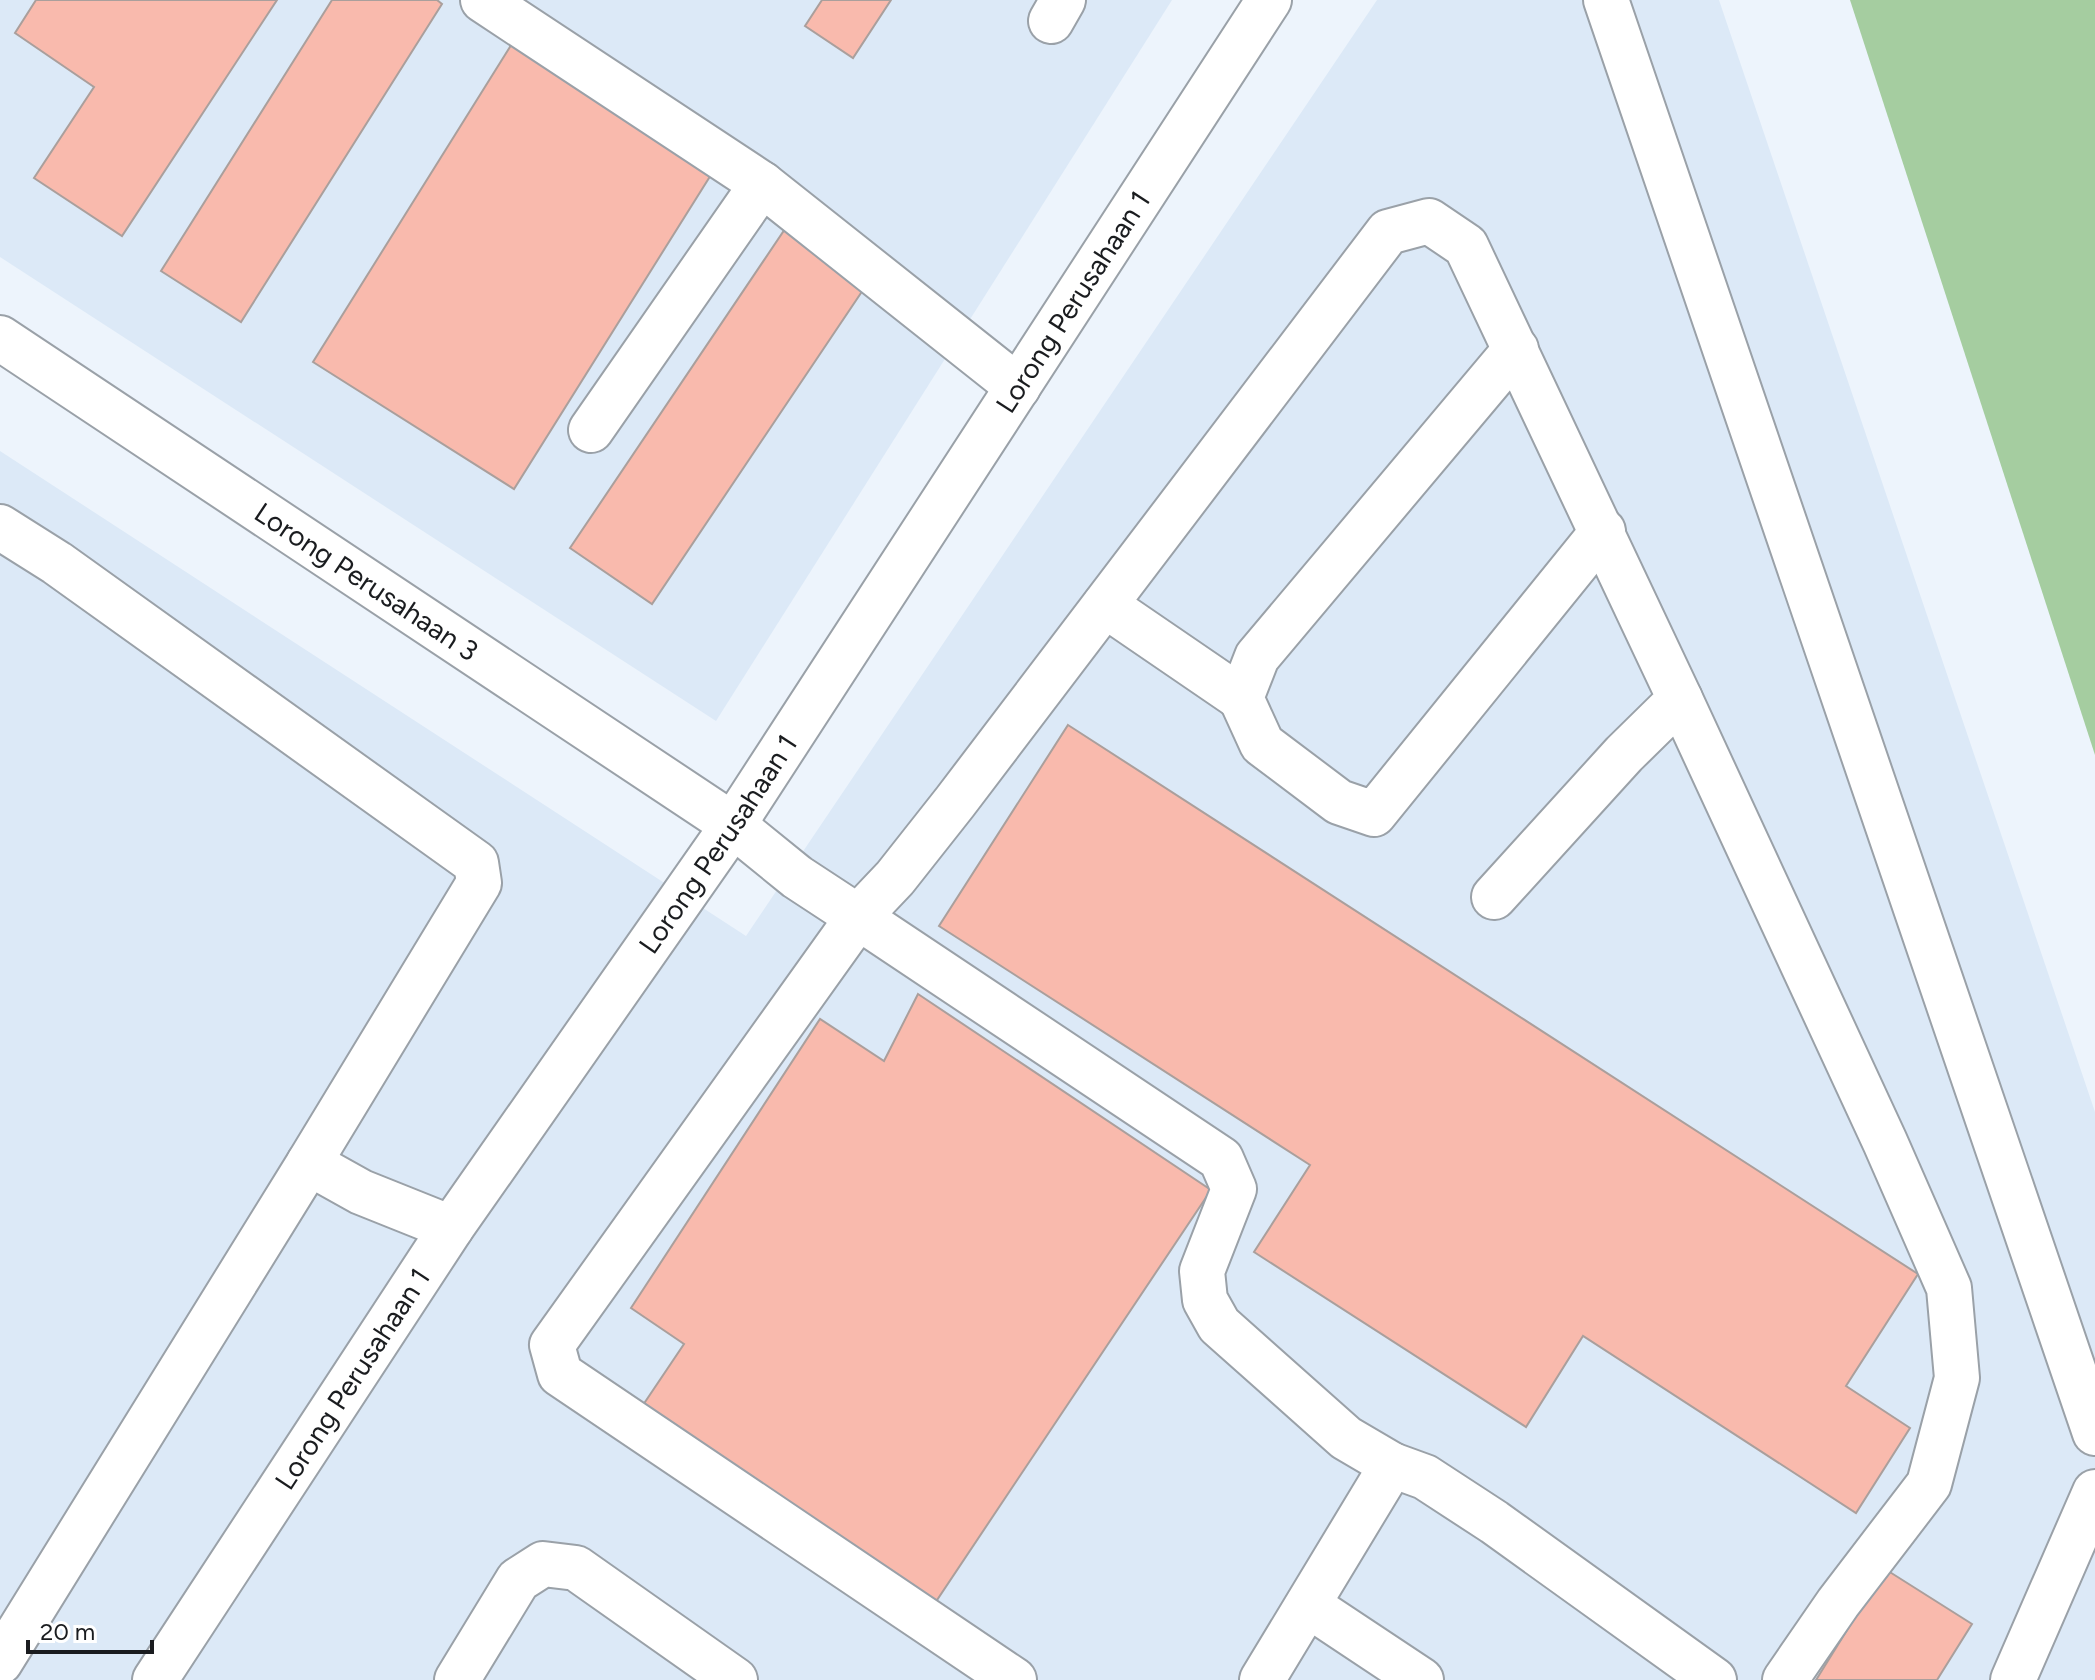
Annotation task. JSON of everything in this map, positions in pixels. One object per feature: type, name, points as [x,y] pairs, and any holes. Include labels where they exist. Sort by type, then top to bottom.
[{"type":"street","points":[[483,0],[762,184],[1018,387]]},
{"type":"street","name":"Lorong Perusahaan 1","points":[[155,1680],[451,1228],[733,825],[1269,0]]},
{"type":"street","points":[[1606,0],[2095,1433]]},
{"type":"street","points":[[591,430],[762,184]]},
{"type":"street","points":[[1014,1680],[560,1374],[552,1345],[858,917],[895,878],[1388,232],[1429,221],[1466,246],[1603,531],[1885,1142],[1949,1288],[1957,1378],[1929,1484],[1838,1603],[1785,1680]]},
{"type":"street","name":"Lorong Perusahaan 3","points":[[0,338],[733,825],[797,877],[1221,1159],[1234,1189],[1202,1271],[1205,1300],[1219,1325],[1346,1438],[1392,1465],[1425,1477],[1494,1522],[1714,1680]]},
{"type":"street","points":[[1241,698],[1257,657],[1516,349]]},
{"type":"street","points":[[0,527],[57,563],[476,863],[479,883],[0,1662]]},
{"type":"street","points":[[1105,605],[1241,698],[1262,744],[1339,802],[1374,814],[1603,531]]},
{"type":"street","points":[[1494,897],[1624,754],[1680,699]]},
{"type":"street","points":[[309,1163],[361,1192],[451,1228]]},
{"type":"street","points":[[1262,1680],[1392,1465]]},
{"type":"street","points":[[2013,1680],[2095,1492]]},
{"type":"street","points":[[457,1680],[518,1580],[543,1564],[576,1568],[735,1680]]},
{"type":"street","points":[[1308,1605],[1421,1680]]},
{"type":"shaded area","points":[[0,0],[1172,0],[716,721],[0,257]]},
{"type":"shaded area","points":[[1377,0],[1719,0],[2095,1112],[2095,1680],[0,1680],[0,451],[746,936]]},
{"type":"green space","points":[[1850,0],[2095,0],[2095,755]]},
{"type":"building","points":[[36,0],[277,0],[122,236],[34,178],[94,87],[15,33]]},
{"type":"building","points":[[332,0],[437,0],[442,4],[241,322],[161,271]]},
{"type":"building","points":[[822,0],[891,0],[853,58],[805,26]]},
{"type":"building","points":[[513,42],[714,170],[514,489],[313,362]]},
{"type":"building","points":[[785,229],[867,284],[652,604],[570,548]]},
{"type":"building","points":[[1068,725],[1918,1274],[1846,1386],[1910,1428],[1856,1513],[1583,1336],[1526,1427],[1254,1252],[1310,1165],[939,926]]},
{"type":"building","points":[[918,994],[1211,1190],[933,1606],[639,1411],[684,1344],[631,1308],[820,1019],[884,1061]]},
{"type":"building","points":[[1885,1569],[1972,1624],[1937,1680],[1816,1680]]}]
